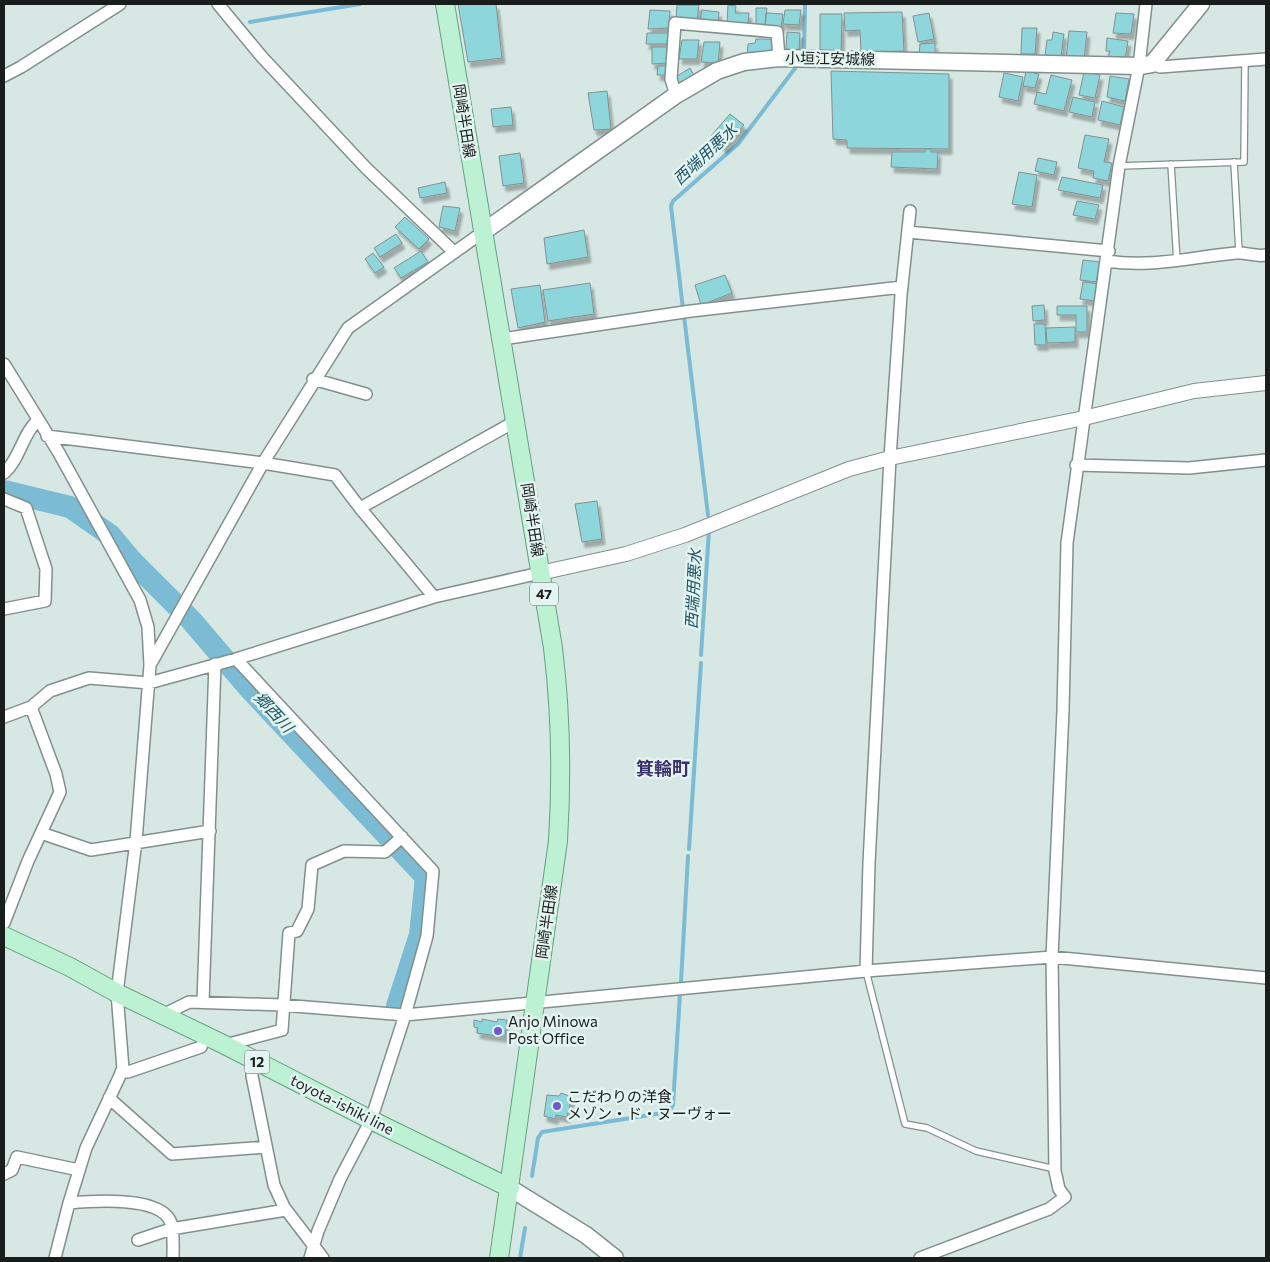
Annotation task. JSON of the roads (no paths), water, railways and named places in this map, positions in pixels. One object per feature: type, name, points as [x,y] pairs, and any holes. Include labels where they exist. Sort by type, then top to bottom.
[{"type":"main road","name":"岡崎半田線","points":[[445,4],[516,421],[559,694],[562,778],[558,841],[510,1188]]},
{"type":"main road","points":[[1146,65],[1201,4]]},
{"type":"main road","name":"小垣江安城線","points":[[483,232],[676,95],[717,71],[744,62],[779,58],[1146,65]]},
{"type":"main road","name":"toyota-ishiki line","points":[[4,936],[70,967],[117,994],[205,1035],[371,1120],[510,1188]]},
{"type":"main road","points":[[499,1258],[510,1188],[586,1235],[614,1258]]},
{"type":"street","points":[[4,76],[120,4]]},
{"type":"street","points":[[218,4],[262,57],[366,168],[453,251]]},
{"type":"street","points":[[920,1258],[1049,1209],[1065,1196],[1059,1189],[1055,1169],[1052,957],[1063,711],[1067,543],[1076,465],[1108,256],[1119,166],[1146,65],[1146,4]]},
{"type":"street","points":[[676,95],[671,79],[675,23],[777,32],[779,58]]},
{"type":"street","points":[[1146,65],[1160,67],[1266,59]]},
{"type":"street","points":[[866,971],[869,863],[890,458],[902,287],[910,211]]},
{"type":"street","points":[[150,665],[263,464],[313,379],[348,328],[453,251],[483,232]]},
{"type":"street","points":[[908,232],[1108,256],[1130,264],[1177,262],[1239,252],[1257,257],[1266,255]]},
{"type":"street","points":[[502,338],[691,311],[902,287]]},
{"type":"street","points":[[4,364],[140,600],[148,627],[149,683],[136,841],[117,994],[121,1072],[97,1121],[69,1203],[54,1258]]},
{"type":"street","points":[[313,379],[366,394]]},
{"type":"street","points":[[4,717],[31,707],[50,691],[89,678],[149,683],[236,659],[434,597],[626,554],[685,535],[849,469],[890,458],[1084,418],[1194,391],[1266,383]]},
{"type":"street","points":[[4,473],[12,466],[31,427],[37,421]]},
{"type":"street","points":[[360,508],[516,421]]},
{"type":"street","points":[[47,436],[335,475],[434,597]]},
{"type":"street","points":[[1076,465],[1189,468],[1266,460]]},
{"type":"street","points":[[4,499],[26,508],[46,569],[45,601],[4,609]]},
{"type":"street","points":[[236,659],[433,871],[427,936],[405,1015],[371,1120],[340,1179],[310,1258]]},
{"type":"street","points":[[202,1002],[215,664]]},
{"type":"street","points":[[4,923],[28,861],[60,792],[56,774],[31,707]]},
{"type":"street","points":[[42,833],[92,850],[136,841],[210,831]]},
{"type":"street","points":[[225,1045],[282,1030],[282,1005],[290,933],[297,930],[308,910],[312,864],[336,856],[344,851],[385,852],[402,837]]},
{"type":"street","points":[[163,1015],[189,1002],[202,1002],[282,1005],[405,1015],[866,971],[1052,957],[1266,978]]},
{"type":"street","points":[[121,1072],[128,1072],[201,1047],[205,1035]]},
{"type":"street","points":[[252,1059],[252,1076],[274,1185],[286,1210],[323,1258]]},
{"type":"street","points":[[109,1098],[172,1154],[266,1147]]},
{"type":"street","points":[[4,1174],[12,1170],[17,1157],[80,1170]]},
{"type":"street","points":[[69,1203],[110,1200],[128,1201],[161,1211],[170,1221],[173,1258]]},
{"type":"street","points":[[138,1240],[171,1229],[286,1210]]},
{"type":"lane","points":[[1119,166],[1244,162],[1245,61]]},
{"type":"lane","points":[[1234,162],[1239,252]]},
{"type":"lane","points":[[1171,164],[1177,262]]},
{"type":"lane","points":[[866,971],[905,1124],[927,1128],[976,1151],[1055,1169]]},
{"type":"waterway","points":[[250,22],[360,4]]},
{"type":"waterway","name":"西端用悪水","points":[[804,54],[805,4]]},
{"type":"waterway","name":"西端用悪水","points":[[683,309],[671,206],[673,201],[738,144],[799,63]]},
{"type":"waterway","name":"西端用悪水","points":[[684,316],[708,515]]},
{"type":"waterway","name":"郷西川","points":[[4,491],[70,507],[110,535],[132,561],[191,620],[249,688],[426,877],[420,935],[397,1006]]},
{"type":"waterway","name":"西端用悪水","points":[[701,655],[709,530]]},
{"type":"waterway","name":"西端用悪水","points":[[689,849],[701,663]]},
{"type":"waterway","name":"西端用悪水","points":[[681,982],[688,856]]},
{"type":"waterway","name":"西端用悪水","points":[[532,1176],[538,1138],[542,1132],[669,1112],[673,1105],[680,994]]},
{"type":"waterway","name":"西端用悪水","points":[[520,1258],[525,1228]]},
{"type":"place","name":"Anjo Minowa Post Office","points":[[498,1031]]},
{"type":"place","name":"こだわりの洋食 メゾン・ド・ヌーヴォー","points":[[557,1106]]},
{"type":"district","name":"箕輪町","points":[[663,769]]}]
